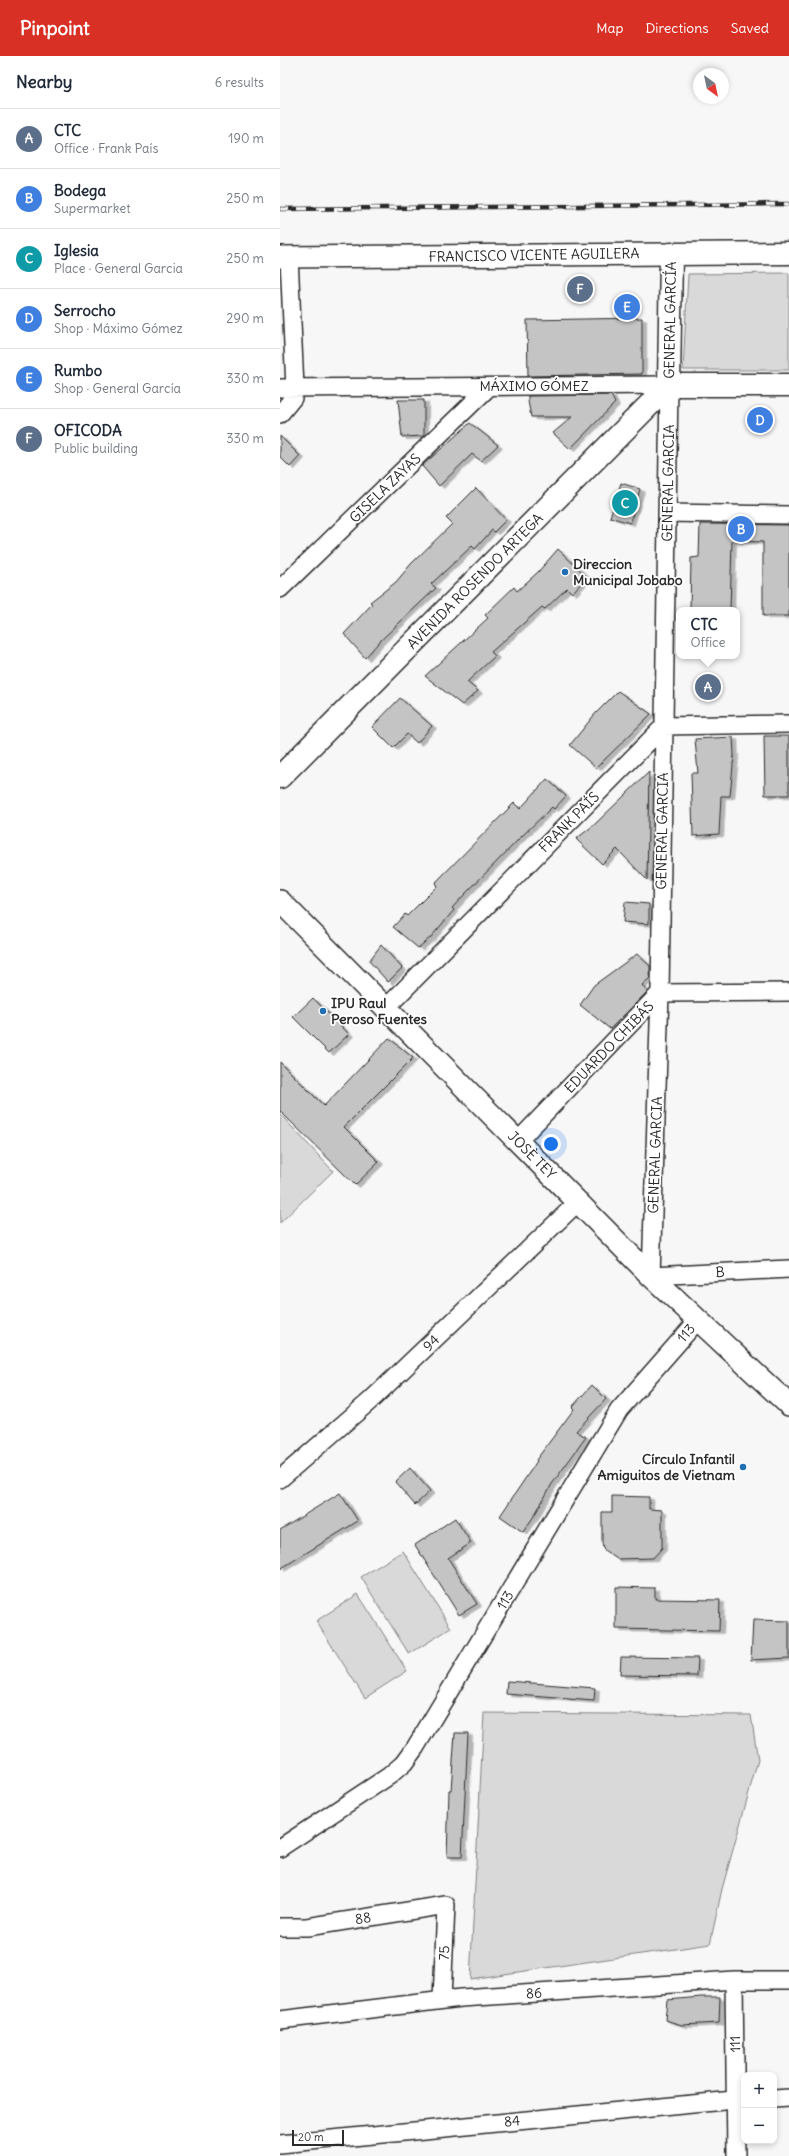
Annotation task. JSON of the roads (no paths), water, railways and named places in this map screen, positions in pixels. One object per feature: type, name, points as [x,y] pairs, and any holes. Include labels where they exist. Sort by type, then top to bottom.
[{"type":"main road","name":"FRANCISCO VICENTE AGUILERA","points":[[671,254],[789,253]]},
{"type":"main road","name":"GENERAL GARCÍA","points":[[669,385],[671,254]]},
{"type":"main road","name":"MÁXIMO GÓMEZ","points":[[669,385],[789,385]]},
{"type":"main road","name":"AVENIDA ROSENDO ARTEGA","points":[[280,777],[669,385]]},
{"type":"street","name":"FRANCISCO VICENTE AGUILERA","points":[[284,258],[671,254]]},
{"type":"street","points":[[280,414],[293,398],[287,388],[284,258]]},
{"type":"street","name":"MÁXIMO GÓMEZ","points":[[287,388],[669,385]]},
{"type":"street","name":"GENERAL GARCIA","points":[[651,1276],[660,993],[669,385]]},
{"type":"street","name":"GISELA ZAYAS","points":[[280,589],[489,387]]},
{"type":"street","points":[[667,513],[789,515]]},
{"type":"street","points":[[664,726],[789,724]]},
{"type":"street","name":"FRANK PAÍS","points":[[386,1008],[664,726]]},
{"type":"street","name":"JOSÈ TEY","points":[[280,901],[651,1276],[789,1405]]},
{"type":"street","name":"EDUARDO CHIBÁS","points":[[518,1141],[660,993],[789,992]]},
{"type":"street","name":"94","points":[[280,1479],[371,1400],[578,1202]]},
{"type":"street","name":"B","points":[[651,1276],[789,1269]]},
{"type":"street","name":"113","points":[[280,1848],[389,1776],[404,1763],[420,1741],[619,1410],[698,1320]]},
{"type":"street","name":"88","points":[[280,1927],[307,1927],[446,1905]]},
{"type":"street","name":"75","points":[[442,2000],[446,1905]]},
{"type":"street","name":"86","points":[[280,2020],[442,2000],[734,1980],[789,1980]]},
{"type":"street","name":"111","points":[[734,1980],[740,2099],[736,2156]]},
{"type":"street","points":[[777,2099],[789,2098]]},
{"type":"street","name":"84","points":[[280,2144],[740,2099]]},
{"type":"railway","points":[[280,209],[789,204]]},
{"type":"place","name":"OFICODA","points":[[580,289]]},
{"type":"place","name":"Rumbo","points":[[627,307]]},
{"type":"place","name":"Serrocho","points":[[760,420]]},
{"type":"place","name":"Iglesia","points":[[625,503]]},
{"type":"place","name":"Bodega","points":[[741,529]]},
{"type":"place","name":"Direccion Municipal Jobabo","points":[[565,572]]},
{"type":"place","name":"CTC","points":[[708,687]]},
{"type":"place","name":"IPU Raul Peroso Fuentes","points":[[323,1011]]},
{"type":"place","name":"Círculo Infantil Amiguitos de Vietnam","points":[[743,1467]]}]
